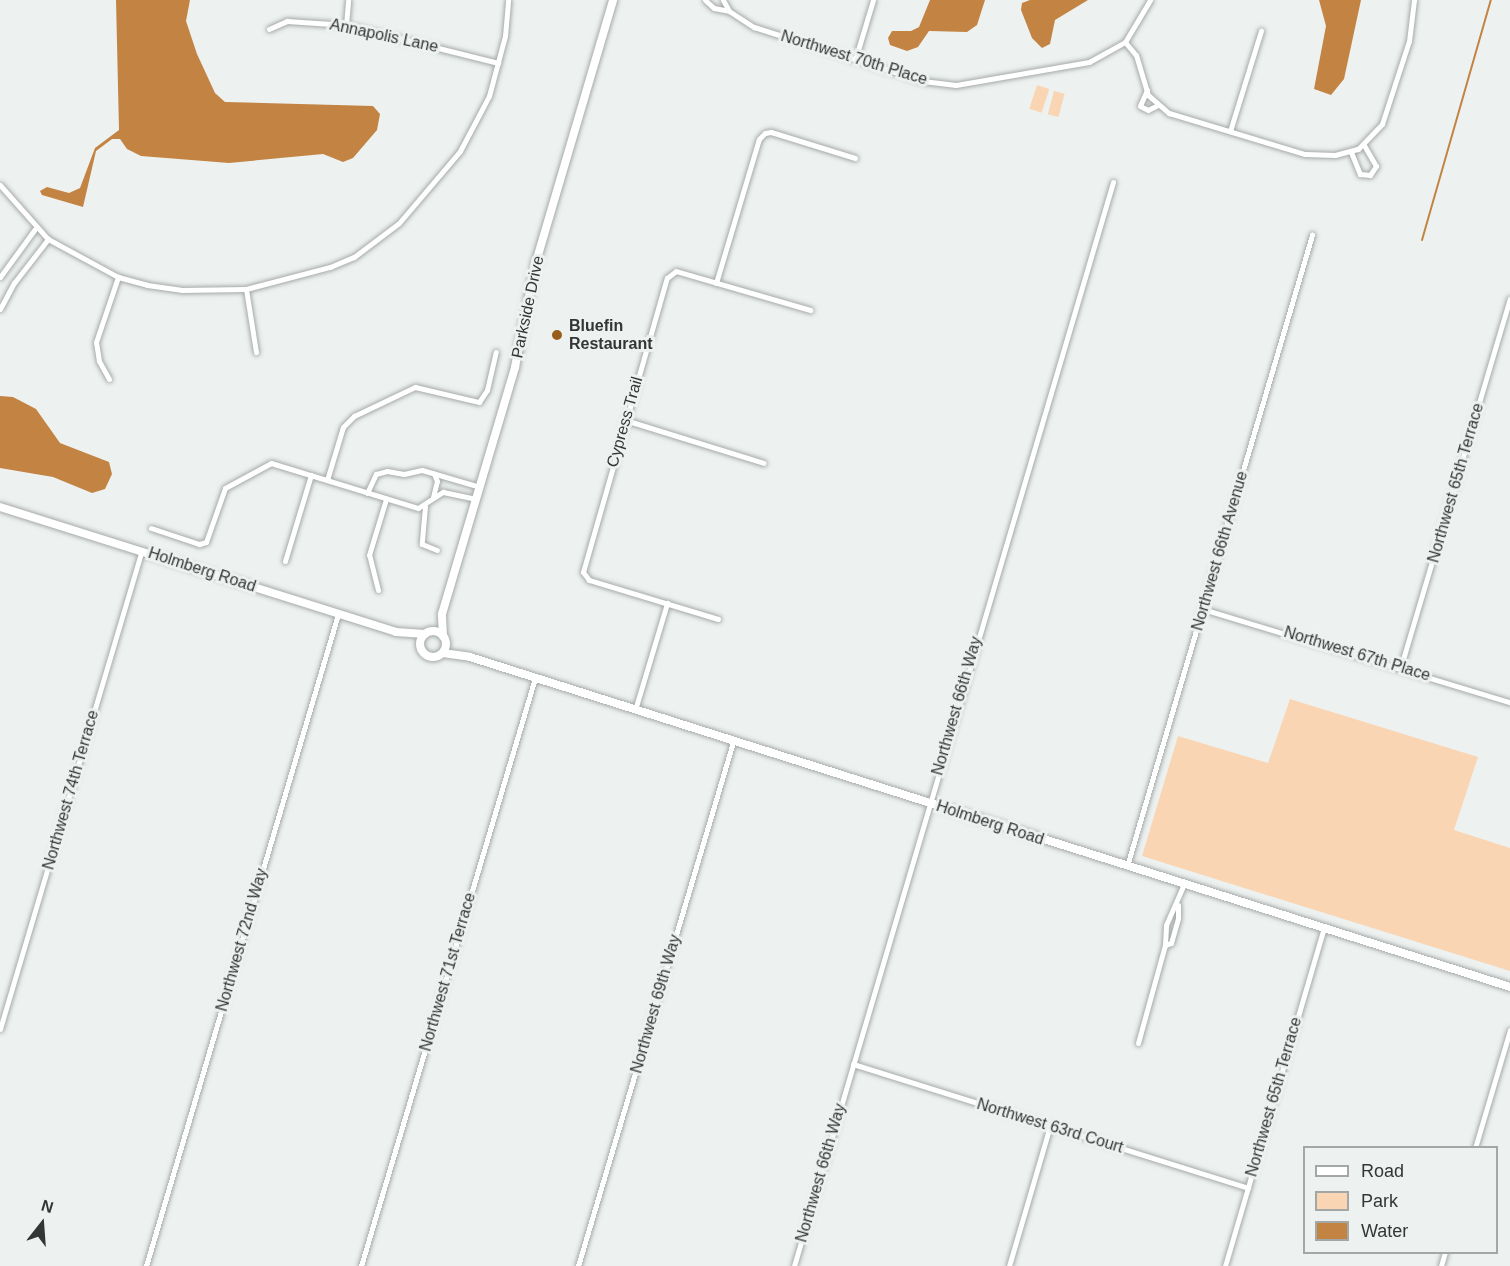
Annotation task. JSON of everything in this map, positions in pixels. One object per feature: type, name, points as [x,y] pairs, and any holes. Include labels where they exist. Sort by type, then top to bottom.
[{"type":"street","points":[[346,26],[348,0]]},
{"type":"street","points":[[0,185],[35,229],[48,239],[118,277],[181,290],[246,289],[330,267],[354,256],[399,223],[460,151],[489,96],[498,63],[508,0]]},
{"type":"street","name":"Parkside Drive","points":[[443,653],[442,614],[515,367],[536,262],[613,0]]},
{"type":"street","name":"Northwest 70th Place","points":[[706,0],[714,8],[729,11],[754,27],[923,81],[956,85],[1089,62],[1125,42]]},
{"type":"street","name":"Northwest 70th Place","points":[[723,0],[729,11]]},
{"type":"street","points":[[855,60],[873,0]]},
{"type":"street","points":[[1150,0],[1125,42],[1136,55],[1147,90],[1158,105],[1169,113],[1305,154],[1351,152],[1364,145],[1389,109],[1408,42],[1414,0]]},
{"type":"street","name":"Annapolis Lane","points":[[270,29],[287,21],[346,26],[498,63]]},
{"type":"street","points":[[1230,131],[1261,31]]},
{"type":"street","points":[[1147,90],[1140,106],[1148,110],[1158,105]]},
{"type":"street","points":[[810,310],[716,283],[759,139],[765,134],[781,135],[855,158]]},
{"type":"street","points":[[1351,152],[1359,174],[1370,175],[1376,166],[1364,145]]},
{"type":"street","name":"Northwest 66th Way","points":[[794,1266],[928,804],[1113,182]]},
{"type":"street","points":[[0,277],[35,229]]},
{"type":"street","name":"Northwest 66th Avenue","points":[[1127,866],[1312,235]]},
{"type":"street","points":[[0,309],[14,283],[48,239]]},
{"type":"street","name":"Cypress Trail","points":[[667,603],[589,580],[583,572],[625,420],[671,273],[716,283]]},
{"type":"street","points":[[109,379],[99,361],[96,342],[118,277]]},
{"type":"street","points":[[246,289],[256,352]]},
{"type":"street","name":"Northwest 65th Terrace","points":[[1401,666],[1510,299]]},
{"type":"street","points":[[327,480],[343,427],[354,416],[415,387],[479,402],[487,390],[496,351]]},
{"type":"street","points":[[625,420],[764,463]]},
{"type":"street","points":[[151,528],[199,543],[206,542],[225,488],[232,482],[271,463],[386,499],[425,506]]},
{"type":"street","points":[[367,493],[372,478],[381,472],[422,470],[480,487]]},
{"type":"street","points":[[434,473],[437,481],[433,497],[425,506],[422,544],[437,550]]},
{"type":"street","points":[[285,561],[311,475]]},
{"type":"street","points":[[433,497],[451,491],[476,499]]},
{"type":"street","points":[[378,590],[369,555],[386,499]]},
{"type":"street","name":"Holmberg Road","points":[[0,507],[403,634],[426,633],[444,637],[470,657]]},
{"type":"street","name":"Northwest 74th Terrace","points":[[0,1029],[142,551]]},
{"type":"street","points":[[635,710],[667,603],[718,619]]},
{"type":"street","name":"Northwest 67th Place","points":[[1203,609],[1401,666],[1510,702]]},
{"type":"street","name":"Northwest 72nd Way","points":[[146,1266],[338,614]]},
{"type":"street","name":"Parkside Drive","points":[[426,633],[442,614]]},
{"type":"street","points":[[420,647],[426,633]]},
{"type":"street","name":"Holmberg Road","points":[[403,634],[428,656],[443,653],[470,657],[1510,987]]},
{"type":"street","name":"Northwest 71st Terrace","points":[[361,1266],[535,678]]},
{"type":"street","name":"Northwest 69th Way","points":[[578,1266],[733,742]]},
{"type":"street","points":[[1138,1042],[1165,945],[1169,916],[1178,903],[1184,884]]},
{"type":"street","points":[[1165,945],[1171,943],[1178,918],[1178,903]]},
{"type":"street","name":"Northwest 65th Terrace","points":[[1225,1266],[1324,928]]},
{"type":"street","points":[[1477,1146],[1510,1030]]},
{"type":"street","name":"Northwest 63rd Court","points":[[853,1064],[1248,1188]]},
{"type":"street","points":[[1009,1266],[1050,1126]]},
{"type":"green space","points":[[1037,85],[1049,89],[1042,113],[1029,109]]},
{"type":"green space","points":[[1054,91],[1065,94],[1058,117],[1048,114]]},
{"type":"green space","points":[[1290,699],[1478,757],[1454,830],[1510,848],[1510,971],[1142,856],[1178,736],[1268,763]]},
{"type":"water","points":[[116,0],[190,0],[186,21],[197,54],[215,93],[225,102],[373,106],[380,114],[377,130],[353,158],[343,162],[323,154],[229,163],[141,156],[127,149],[120,139],[112,139],[96,151],[83,207],[42,195],[40,191],[47,187],[69,193],[80,188],[95,148],[119,130]]},
{"type":"water","points":[[930,0],[985,0],[977,25],[967,32],[929,31],[918,47],[907,51],[890,45],[888,38],[892,31],[911,31],[919,27]]},
{"type":"water","points":[[1030,0],[1088,0],[1055,20],[1050,44],[1042,48],[1032,38],[1021,10],[1022,3]]},
{"type":"water","points":[[1319,0],[1361,0],[1344,79],[1331,95],[1314,89],[1326,26]]},
{"type":"water","points":[[0,396],[13,397],[36,409],[60,443],[109,462],[112,474],[105,489],[92,493],[53,477],[0,468]]},
{"type":"waterway","points":[[1422,240],[1491,0]]},
{"type":"place","name":"Bluefin Restaurant","points":[[557,335]]}]
